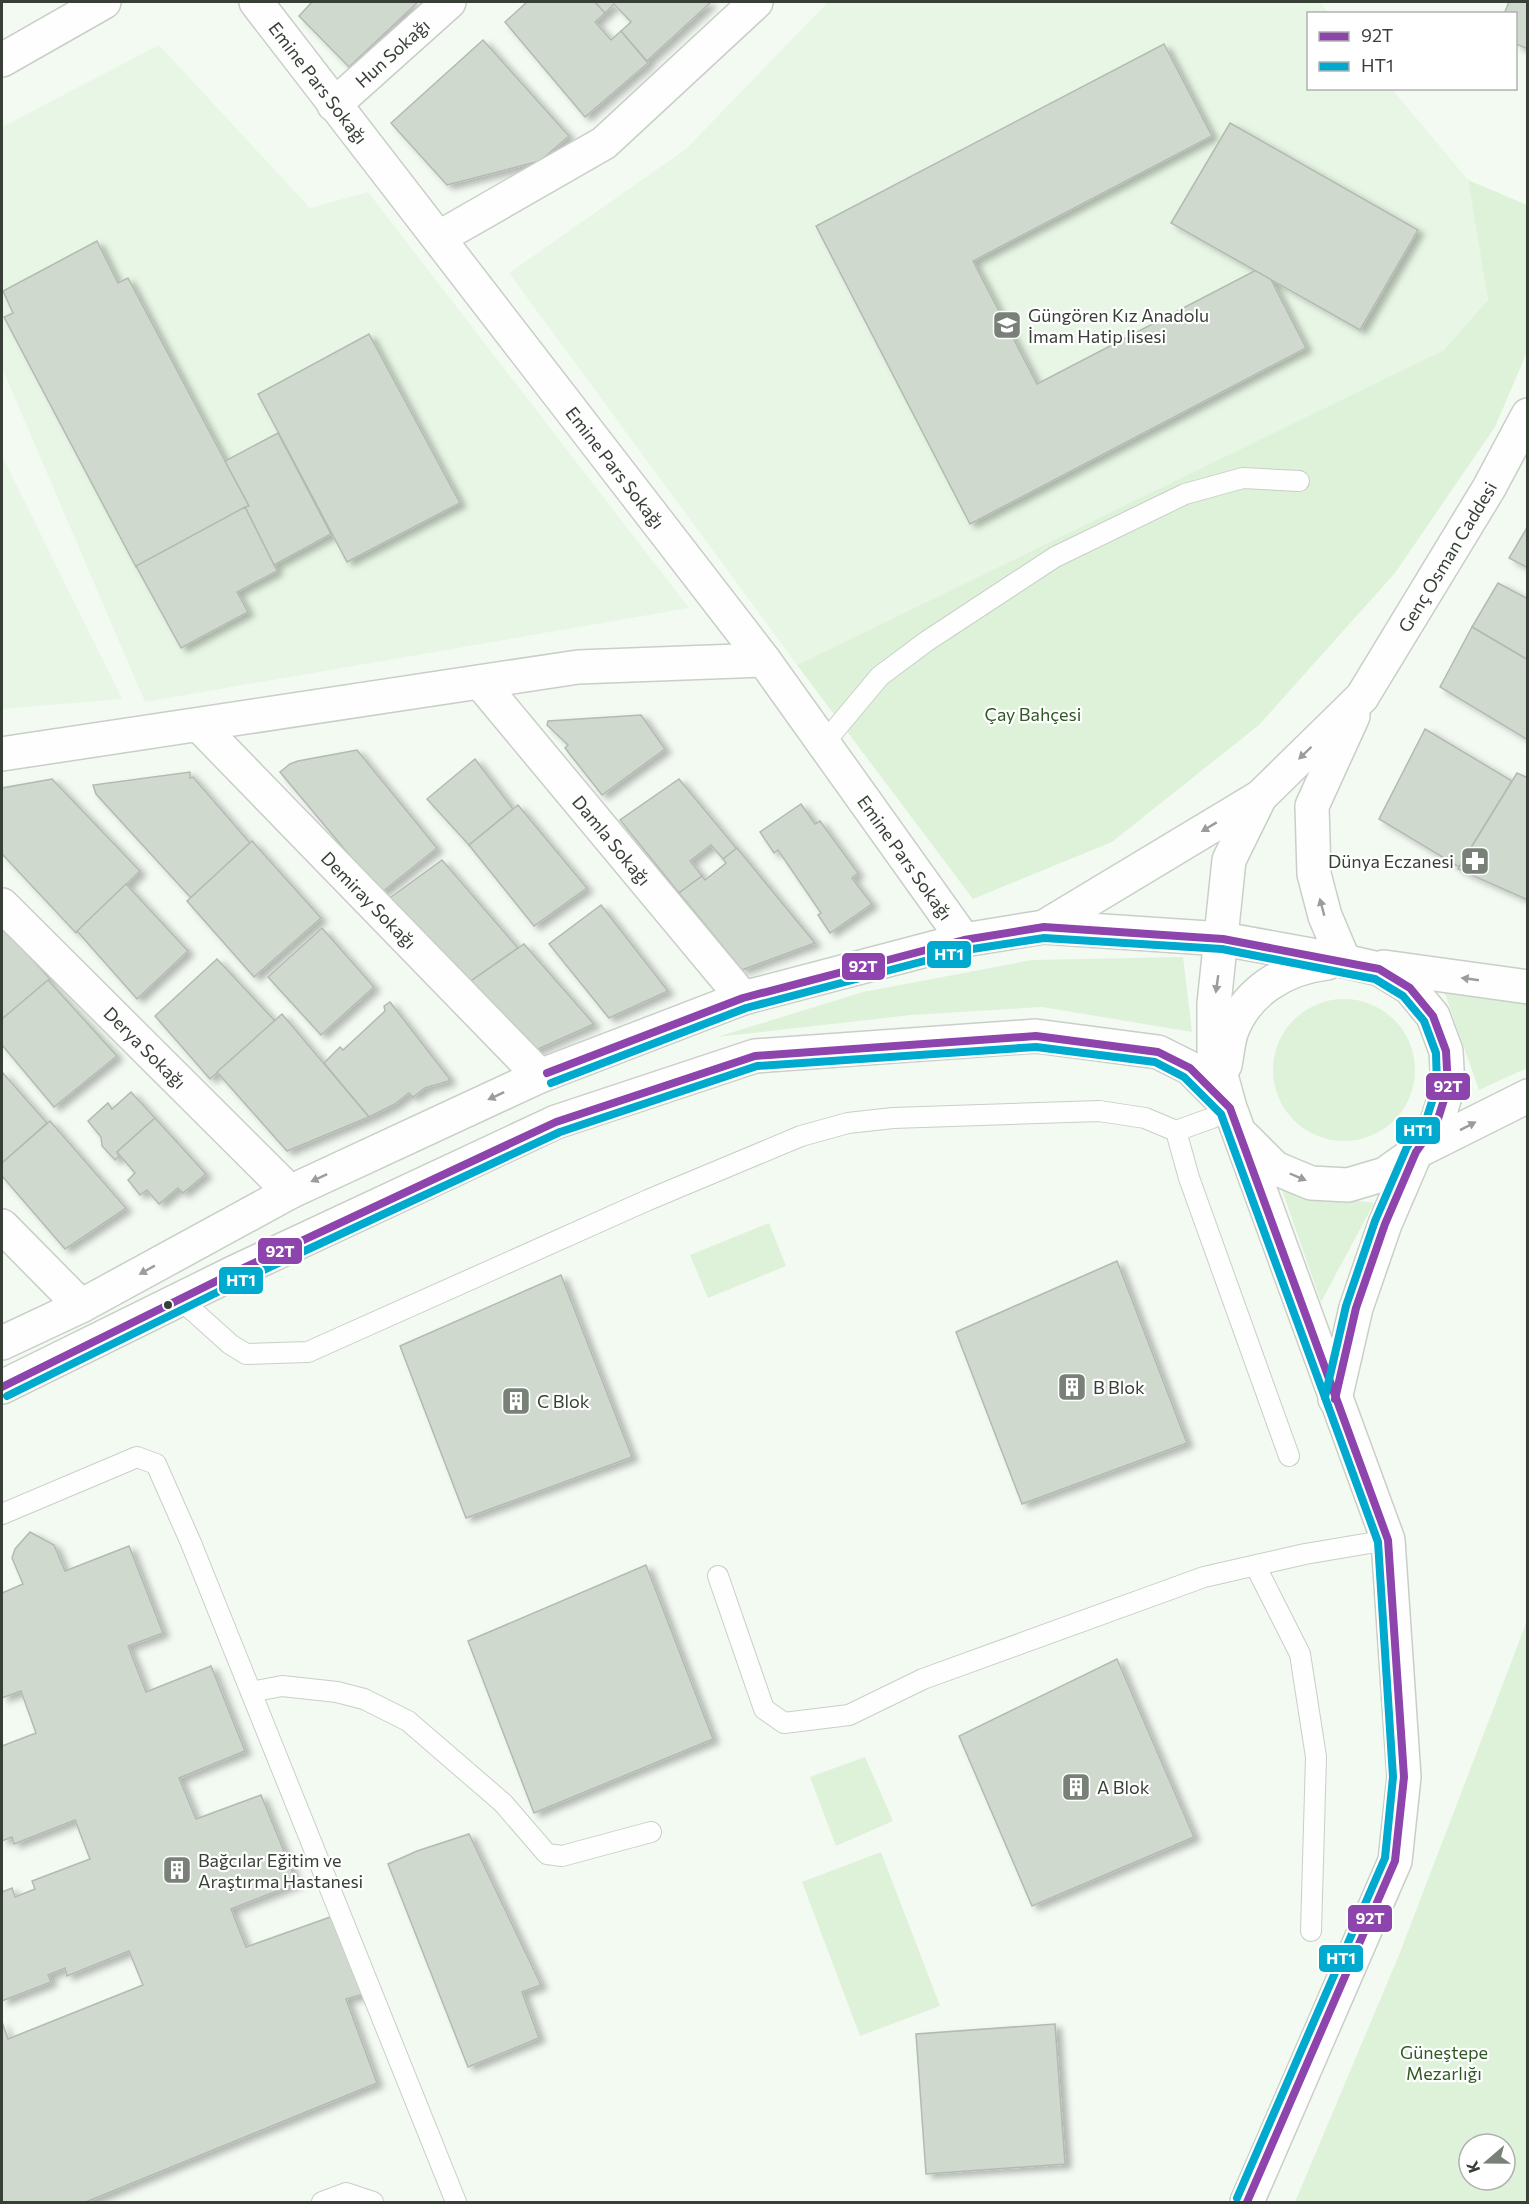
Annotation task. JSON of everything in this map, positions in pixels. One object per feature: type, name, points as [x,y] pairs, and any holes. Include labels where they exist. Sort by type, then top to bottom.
[{"type":"street","points":[[2,60],[104,2]]},
{"type":"street","name":"Emine Pars Sokağı","points":[[256,2],[334,105],[440,237],[764,660],[964,940]]},
{"type":"street","name":"Hun Sokağı","points":[[334,105],[449,2]]},
{"type":"street","points":[[440,237],[604,143],[756,2]]},
{"type":"street","name":"Genç Osman Caddesi","points":[[1362,697],[1489,488],[1527,415]]},
{"type":"street","points":[[2,754],[578,667],[764,660]]},
{"type":"street","name":"Damla Sokağı","points":[[480,682],[743,998]]},
{"type":"street","points":[[1044,927],[1260,797],[1362,697]]},
{"type":"street","points":[[1344,961],[1325,916],[1314,874],[1312,806],[1362,697]]},
{"type":"street","name":"Demiray Sokağı","points":[[199,725],[540,1076]]},
{"type":"street","points":[[1247,2202],[1395,1861],[1404,1777],[1388,1540],[1230,1108],[1214,1050],[1214,1004],[1223,939],[1229,860],[1260,797]]},
{"type":"street","name":"Derya Sokağı","points":[[2,905],[290,1192]]},
{"type":"street","points":[[2,1343],[81,1306],[290,1192],[540,1076],[743,998],[964,940],[1044,927],[1223,939],[1344,961],[1527,987]]},
{"type":"street","points":[[1335,1399],[1356,1308],[1385,1224],[1416,1152],[1437,1122],[1448,1087],[1446,1051],[1433,1016],[1410,988],[1379,969],[1344,961],[1305,966],[1281,975],[1251,999],[1231,1033],[1224,1070],[1230,1108],[1247,1142],[1275,1168],[1311,1183],[1348,1185],[1385,1174],[1416,1152],[1527,1096]]},
{"type":"street","points":[[2,1387],[556,1122],[754,1056],[1036,1035],[1158,1052],[1190,1068],[1230,1108]]},
{"type":"street","points":[[2,1226],[81,1306]]},
{"type":"lane","points":[[824,743],[880,676],[927,641],[1055,557],[1185,494],[1243,478],[1299,481]]},
{"type":"lane","points":[[181,1300],[230,1344],[246,1354],[308,1352],[648,1200],[801,1136],[848,1123],[892,1118],[1099,1111],[1145,1118],[1176,1131],[1212,1118],[1230,1108]]},
{"type":"lane","points":[[1176,1131],[1189,1178],[1289,1456]]},
{"type":"lane","points":[[2,1514],[137,1457],[156,1464],[251,1692],[456,2202]]},
{"type":"lane","points":[[718,1576],[764,1709],[784,1723],[849,1715],[923,1679],[1204,1577],[1305,1554],[1388,1540]]},
{"type":"lane","points":[[1256,1567],[1300,1654],[1311,1723],[1316,1757],[1311,1931]]},
{"type":"lane","points":[[251,1692],[282,1686],[337,1692],[364,1699],[408,1721],[503,1803],[547,1854],[562,1856],[651,1832]]},
{"type":"lane","points":[[322,2202],[346,2193],[373,2202]]},
{"type":"shaded area","name":"Güngören Kız Anadolu İmam Hatip lisesi","points":[[828,2],[1319,2],[1328,12],[1307,12],[1307,90],[1393,90],[1468,180],[1488,300],[1445,350],[797,665],[509,273],[686,149]]},
{"type":"shaded area","points":[[159,45],[310,208],[368,192],[689,608],[145,702],[2,368],[2,127]]},
{"type":"shaded area","points":[[2,456],[122,699],[2,709]]},
{"type":"green space","name":"Çay Bahçesi","points":[[1468,180],[1527,205],[1527,352],[1495,427],[1395,573],[1259,725],[1112,842],[973,899],[797,665],[1444,350],[1488,300]]},
{"type":"green space","points":[[1183,957],[1192,1032],[1042,1007],[911,1015],[717,1037],[863,992],[1032,960]]},
{"type":"green space","points":[[1444,991],[1527,1004],[1527,1068],[1479,1090]]},
{"type":"green space","points":[[1344,999],[1371,1004],[1394,1020],[1410,1043],[1415,1070],[1410,1097],[1394,1120],[1371,1136],[1344,1141],[1317,1136],[1294,1120],[1278,1097],[1273,1070],[1278,1043],[1294,1020],[1317,1004]]},
{"type":"green space","points":[[1282,1190],[1374,1203],[1321,1302]]},
{"type":"green space","points":[[769,1223],[786,1266],[708,1298],[690,1255]]},
{"type":"green space","name":"Güneştepe Mezarlığı","points":[[1527,1621],[1527,2202],[1295,2202],[1399,1955]]},
{"type":"green space","points":[[865,1757],[893,1821],[836,1846],[810,1777]]},
{"type":"green space","points":[[881,1852],[940,2006],[860,2036],[802,1882]]},
{"type":"building","points":[[312,2],[418,2],[349,67],[299,16]]},
{"type":"building","points":[[527,2],[595,2],[605,13],[595,22],[611,40],[621,31],[648,63],[585,117],[505,22]]},
{"type":"building","points":[[595,2],[710,3],[647,61],[621,31],[631,22],[614,4],[605,13]]},
{"type":"building","points":[[1509,2],[1528,2],[1528,49],[1517,44],[1517,12],[1505,12]]},
{"type":"building","points":[[483,40],[569,136],[540,161],[447,185],[391,123]]},
{"type":"building","points":[[1164,44],[1212,136],[973,261],[1037,384],[1264,266],[1306,348],[970,524],[816,226]]},
{"type":"building","points":[[1230,123],[1418,230],[1360,330],[1171,223]]},
{"type":"building","points":[[97,241],[118,283],[128,278],[249,506],[136,567],[4,317],[13,313],[3,291]]},
{"type":"building","points":[[369,334],[460,503],[347,562],[258,394]]},
{"type":"building","points":[[278,433],[331,534],[274,565],[245,507],[249,506],[225,461]]},
{"type":"building","points":[[245,507],[277,571],[237,592],[248,612],[181,648],[136,566]]},
{"type":"building","points":[[1528,526],[1528,568],[1509,558]]},
{"type":"building","points":[[1498,583],[1528,599],[1528,660],[1472,627]]},
{"type":"building","points":[[1472,627],[1528,660],[1528,740],[1440,687]]},
{"type":"building","points":[[641,715],[665,749],[602,795],[565,748],[568,745],[547,725],[548,721]]},
{"type":"building","points":[[1425,729],[1512,781],[1459,867],[1379,819]]},
{"type":"building","points":[[357,750],[437,848],[381,893],[280,772],[298,761]]},
{"type":"building","points":[[475,759],[513,809],[469,845],[427,799]]},
{"type":"building","points":[[190,772],[190,778],[193,777],[250,843],[191,898],[96,794],[93,785]]},
{"type":"building","points":[[1517,773],[1528,778],[1528,900],[1458,869]]},
{"type":"building","points":[[52,779],[140,871],[76,933],[2,854],[2,788]]},
{"type":"building","points":[[679,779],[737,849],[723,859],[711,845],[690,861],[702,876],[679,893],[620,820]]},
{"type":"building","points":[[801,804],[815,824],[820,821],[858,873],[852,878],[872,904],[830,933],[818,915],[821,913],[778,850],[774,853],[760,832]]},
{"type":"building","points":[[518,805],[587,888],[534,926],[469,845]]},
{"type":"building","points":[[252,841],[321,918],[254,977],[187,901]]},
{"type":"building","points":[[737,848],[815,943],[742,970],[679,893],[702,876],[705,880],[726,863],[723,859]]},
{"type":"building","points":[[442,860],[518,948],[468,983],[387,900]]},
{"type":"building","points":[[126,884],[188,951],[137,999],[77,931]]},
{"type":"building","points":[[601,905],[668,991],[609,1018],[549,944]]},
{"type":"building","points":[[2,926],[50,979],[2,1019]]},
{"type":"building","points":[[322,928],[374,987],[321,1035],[268,977]]},
{"type":"building","points":[[524,944],[594,1024],[527,1054],[468,983]]},
{"type":"building","points":[[217,959],[275,1021],[210,1079],[155,1016]]},
{"type":"building","points":[[48,980],[117,1056],[54,1107],[2,1045],[2,1019]]},
{"type":"building","points":[[390,1002],[449,1081],[425,1088],[413,1097],[409,1093],[395,1104],[369,1117],[324,1063],[340,1047],[343,1050],[385,1011],[384,1006]]},
{"type":"building","points":[[282,1014],[369,1117],[287,1151],[217,1072]]},
{"type":"building","points":[[2,1072],[47,1123],[2,1163]]},
{"type":"building","points":[[131,1092],[155,1118],[117,1152],[119,1156],[115,1160],[102,1146],[101,1137],[88,1121],[108,1103],[112,1109]]},
{"type":"building","points":[[155,1118],[206,1174],[183,1193],[178,1188],[159,1204],[147,1190],[140,1195],[128,1180],[135,1173],[117,1152]]},
{"type":"building","points":[[50,1121],[126,1208],[65,1249],[2,1176],[2,1163]]},
{"type":"building","name":"B Blok","points":[[1117,1261],[1187,1443],[1022,1504],[956,1332]]},
{"type":"building","name":"C Blok","points":[[561,1275],[632,1457],[466,1518],[400,1346]]},
{"type":"building","name":"Bağcılar Eğitim ve Araştırma Hastanesi","points":[[30,1532],[54,1545],[65,1571],[129,1546],[163,1633],[128,1646],[146,1692],[211,1666],[245,1751],[179,1778],[196,1819],[261,1795],[297,1883],[231,1909],[246,1947],[336,1915],[368,1993],[346,1999],[377,2083],[86,2202],[2,2202],[2,2022],[8,2039],[143,1985],[129,1951],[67,1976],[65,1968],[48,1975],[51,1982],[2,2001],[2,1892],[12,1888],[15,1897],[35,1889],[32,1881],[90,1859],[75,1820],[14,1844],[12,1837],[2,1841],[2,1746],[36,1733],[21,1691],[2,1698],[2,1593],[23,1584],[12,1558],[15,1549]]},
{"type":"building","points":[[646,1565],[713,1739],[534,1813],[468,1641]]},
{"type":"building","name":"A Blok","points":[[1117,1659],[1194,1837],[1032,1906],[959,1736]]},
{"type":"building","points":[[469,1834],[541,1985],[522,1992],[539,2038],[468,2067],[388,1864],[417,1851]]},
{"type":"building","points":[[1055,2024],[1065,2164],[926,2174],[916,2034]]},
{"type":"transit line","name":"92T","points":[[547,1073],[743,998],[964,940],[1044,927],[1223,939],[1379,969],[1410,988],[1433,1016],[1446,1051],[1448,1087],[1437,1122],[1416,1152],[1385,1224],[1356,1308],[1335,1399]]},
{"type":"transit line","name":"HT1","points":[[551,1083],[746,1008],[966,950],[1044,938],[1222,949],[1375,979],[1403,996],[1424,1021],[1436,1053],[1437,1086],[1427,1117],[1407,1147],[1375,1221],[1346,1306],[1325,1397]]},
{"type":"transit line","name":"92T","points":[[2,1387],[235,1272],[556,1122],[755,1056],[1036,1036],[1158,1052],[1190,1068],[1230,1108],[1388,1540],[1404,1777],[1395,1861],[1247,2202]]},
{"type":"transit line","name":"HT1","points":[[7,1396],[240,1281],[560,1132],[757,1066],[1036,1047],[1155,1062],[1184,1077],[1221,1114],[1378,1542],[1393,1777],[1385,1858],[1237,2198]]},
{"type":"place","name":"Güngören Kız Anadolu İmam Hatip lisesi","points":[[1007,325]]},
{"type":"place","name":"Dünya Eczanesi","points":[[1475,861]]},
{"type":"place","name":"B Blok","points":[[1072,1387]]},
{"type":"place","name":"C Blok","points":[[516,1401]]},
{"type":"place","name":"A Blok","points":[[1076,1787]]},
{"type":"place","name":"Bağcılar Eğitim ve Araştırma Hastanesi","points":[[177,1870]]}]
